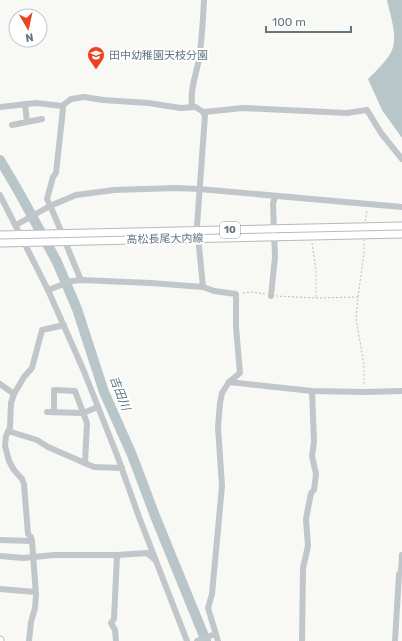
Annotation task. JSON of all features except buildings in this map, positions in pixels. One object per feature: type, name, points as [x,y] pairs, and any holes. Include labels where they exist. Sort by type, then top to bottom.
[{"type":"main road","name":"高松長尾大内線","points":[[274,233],[402,226]]},
{"type":"main road","name":"高松長尾大内線","points":[[0,243],[24,238],[60,234],[402,234]]},
{"type":"main road","name":"高松長尾大内線","points":[[0,235],[63,241],[197,234]]},
{"type":"street","points":[[194,107],[191,100],[192,88],[199,60],[204,0]]},
{"type":"street","points":[[0,107],[36,103],[62,106],[71,99],[84,97],[103,100],[148,103],[181,108],[194,107],[204,112],[242,108],[347,113],[367,110],[380,133],[402,159]]},
{"type":"street","points":[[25,104],[27,122]]},
{"type":"street","points":[[62,106],[64,109],[56,173],[47,199],[47,208],[81,280]]},
{"type":"street","points":[[203,287],[197,234],[205,119],[204,112]]},
{"type":"street","points":[[12,125],[42,120]]},
{"type":"street","points":[[18,224],[66,198],[86,193],[137,189],[199,189],[402,207]]},
{"type":"street","points":[[0,195],[18,224],[64,325],[122,468],[156,562],[187,641]]},
{"type":"street","points":[[271,296],[275,256],[273,204],[275,196]]},
{"type":"street","points":[[48,290],[72,281],[81,280],[203,287],[214,291],[236,294],[236,327],[240,373],[229,382],[222,393],[220,403],[218,427],[222,486],[212,594],[208,608],[218,641]]},
{"type":"street","points":[[29,641],[31,622],[35,608],[32,541],[28,534],[24,484],[9,461],[5,446],[6,436],[10,428],[11,404],[14,394],[24,376],[32,368],[42,330],[64,325]]},
{"type":"street","points":[[229,382],[312,391],[402,391]]},
{"type":"street","points":[[0,384],[14,394]]},
{"type":"street","points":[[85,463],[87,423],[83,413],[74,391],[54,390],[51,412],[83,413],[98,407]]},
{"type":"street","points":[[302,641],[303,568],[308,546],[306,519],[311,493],[314,490],[316,474],[312,456],[314,436],[312,391]]},
{"type":"street","points":[[8,431],[37,440],[48,447],[94,467],[122,468]]},
{"type":"street","points":[[0,540],[32,541]]},
{"type":"street","points":[[0,556],[32,558],[54,555],[117,555],[148,553],[156,562]]},
{"type":"street","points":[[116,641],[115,630],[112,623],[114,619],[117,555]]},
{"type":"street","points":[[395,641],[397,591],[399,574],[402,572],[402,555]]},
{"type":"street","points":[[0,589],[35,592]]},
{"type":"street","points":[[197,641],[215,634]]},
{"type":"path","points":[[365,223],[368,204]]},
{"type":"path","points":[[364,239],[364,252],[356,318],[364,365],[365,392]]},
{"type":"path","points":[[311,240],[316,270],[316,298],[358,297]]},
{"type":"shaded area","points":[[387,0],[402,0],[402,138],[382,110],[368,79],[388,57],[394,45],[393,25]]},
{"type":"waterway","name":"吉田川","points":[[0,160],[57,262],[77,309],[104,392],[132,455],[206,641]]},
{"type":"place","name":"田中幼稚園天枝分園","points":[[96,70]]}]
